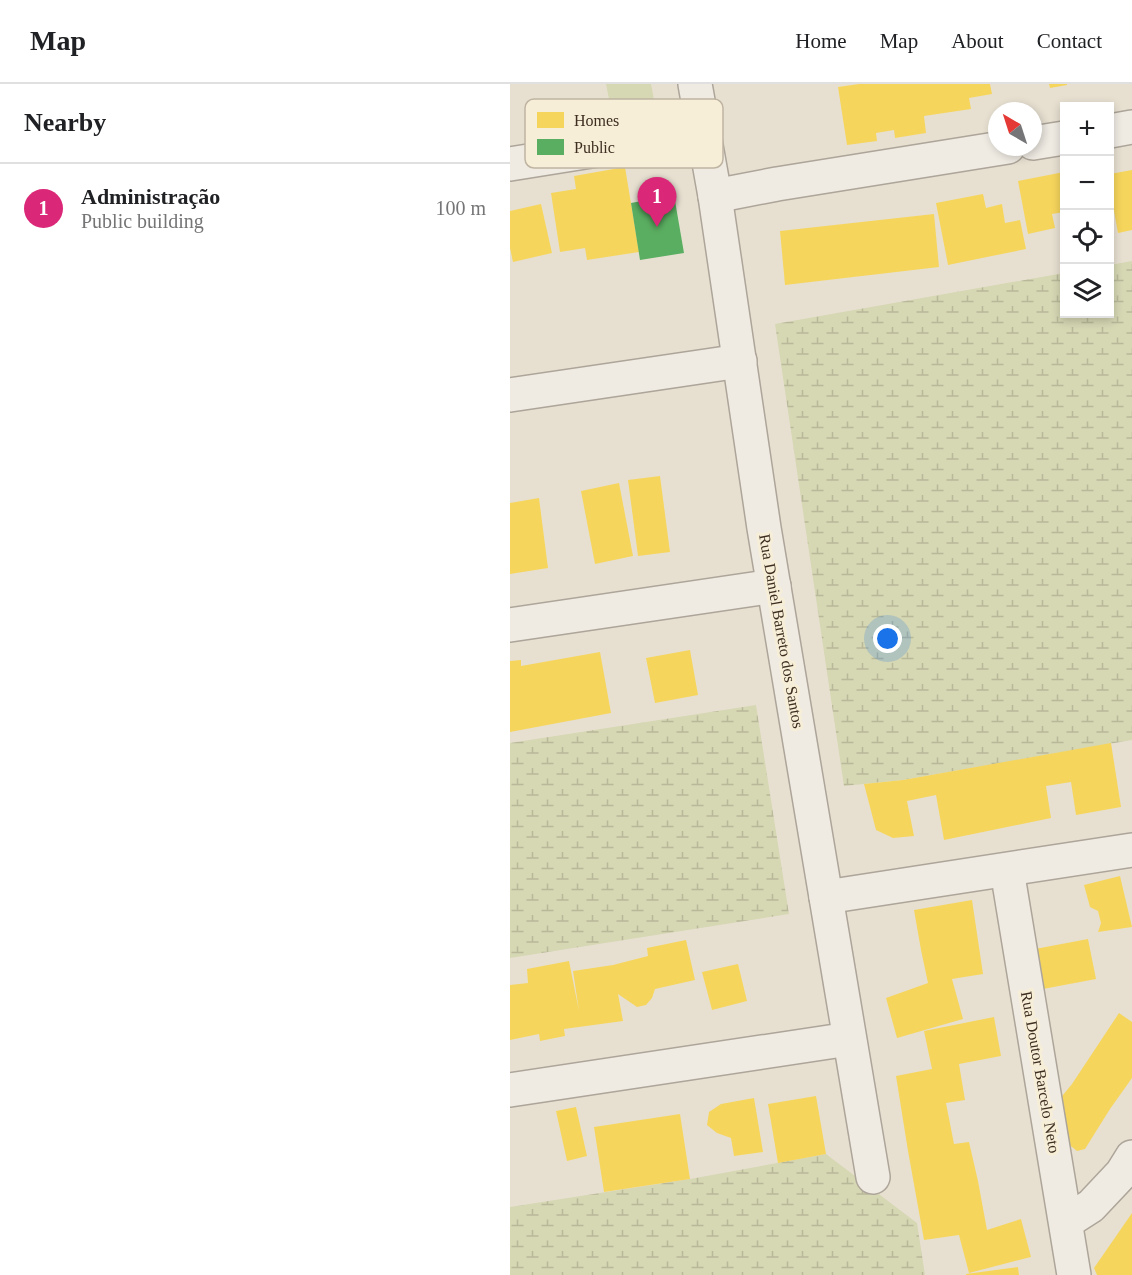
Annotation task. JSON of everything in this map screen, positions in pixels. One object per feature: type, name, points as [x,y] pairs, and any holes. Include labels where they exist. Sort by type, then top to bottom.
[{"type":"street","name":"Rua Daniel Barreto dos Santos","points":[[695,84],[698,99]]},
{"type":"street","points":[[1114,130],[1132,127]]},
{"type":"street","points":[[1042,142],[1060,139]]},
{"type":"street","points":[[715,196],[988,150]]},
{"type":"street","points":[[510,164],[525,162]]},
{"type":"street","name":"Rua Daniel Barreto dos Santos","points":[[710,168],[774,586],[873,1177]]},
{"type":"street","points":[[510,395],[740,361]]},
{"type":"street","points":[[510,625],[774,586]]},
{"type":"street","points":[[826,897],[1132,850]]},
{"type":"street","name":"Rua Doutor Barcelo Neto","points":[[1007,870],[1074,1275]]},
{"type":"street","points":[[510,1090],[849,1039]]},
{"type":"street","points":[[1066,1222],[1091,1206],[1122,1173],[1132,1157]]},
{"type":"green space","points":[[606,84],[651,84],[654,99],[609,99]]},
{"type":"green space","points":[[1132,261],[1132,740],[903,780],[844,786],[775,324],[1060,274],[1060,318],[1114,318],[1114,264]]},
{"type":"green space","points":[[756,705],[789,914],[510,958],[510,743]]},
{"type":"green space","points":[[826,1154],[917,1223],[925,1275],[510,1275],[510,1207],[690,1179]]},
{"type":"building: Homes","points":[[859,84],[990,84],[992,94],[969,98],[971,109],[924,116],[926,133],[895,138],[894,130],[876,133],[877,141],[847,145],[838,87]]},
{"type":"building: Homes","points":[[1049,84],[1067,84],[1067,85],[1050,88]]},
{"type":"building: Homes","points":[[625,168],[639,252],[587,260],[585,248],[560,252],[551,193],[576,189],[574,176]]},
{"type":"building: Homes","points":[[1132,170],[1132,230],[1118,233],[1114,211],[1114,173]]},
{"type":"building: Homes","points":[[1060,173],[1060,213],[1052,214],[1055,228],[1028,234],[1018,181]]},
{"type":"building: Homes","points":[[983,194],[986,208],[1002,204],[1005,223],[1020,220],[1026,249],[948,265],[936,203]]},
{"type":"building: Homes","points":[[541,204],[552,253],[513,262],[510,248],[510,211]]},
{"type":"building: Homes","points":[[934,214],[939,267],[785,285],[780,231]]},
{"type":"building: Homes","points":[[660,476],[670,552],[638,556],[628,480]]},
{"type":"building: Homes","points":[[619,483],[633,556],[595,564],[581,491]]},
{"type":"building: Homes","points":[[539,498],[548,568],[510,574],[510,503]]},
{"type":"building: Homes","points":[[690,650],[698,695],[655,703],[646,658]]},
{"type":"building: Homes","points":[[600,652],[611,713],[510,732],[510,661],[521,660],[521,666]]},
{"type":"building: Homes","points":[[1111,743],[1121,807],[1076,815],[1071,782],[1046,786],[1051,818],[944,840],[936,795],[907,801],[914,836],[893,838],[876,830],[864,784],[903,780]]},
{"type":"building: Homes","points":[[1120,876],[1132,927],[1098,932],[1101,923],[1098,911],[1090,907],[1084,885]]},
{"type":"building: Homes","points":[[972,900],[983,974],[952,979],[963,1019],[897,1038],[886,998],[928,983],[914,910]]},
{"type":"building: Homes","points":[[1088,939],[1096,979],[1043,989],[1035,949]]},
{"type":"building: Homes","points":[[686,940],[695,980],[655,989],[646,1005],[637,1007],[618,994],[623,1021],[564,1029],[565,1036],[540,1041],[539,1034],[510,1040],[510,985],[528,983],[527,969],[569,961],[579,1011],[573,971],[613,965],[648,956],[647,948]]},
{"type":"building: Homes","points":[[738,964],[747,1001],[712,1010],[702,972]]},
{"type":"building: Homes","points":[[1119,1013],[1132,1022],[1132,1078],[1085,1149],[1077,1151],[1067,1143],[1058,1101],[1072,1084]]},
{"type":"building: Homes","points":[[994,1017],[1001,1056],[959,1064],[965,1100],[946,1103],[954,1144],[969,1142],[987,1230],[1021,1219],[1031,1257],[969,1273],[959,1235],[924,1240],[896,1076],[932,1069],[924,1031]]},
{"type":"building: Homes","points":[[816,1096],[826,1154],[778,1163],[768,1104]]},
{"type":"building: Homes","points":[[754,1098],[763,1152],[734,1156],[731,1138],[717,1133],[707,1125],[709,1112],[721,1104]]},
{"type":"building: Homes","points":[[576,1107],[587,1156],[567,1161],[556,1111]]},
{"type":"building: Homes","points":[[680,1114],[690,1179],[604,1192],[594,1127]]},
{"type":"building: Homes","points":[[1132,1213],[1132,1275],[1097,1275],[1094,1268]]},
{"type":"building: Homes","points":[[1018,1267],[1019,1275],[966,1275],[966,1274]]},
{"type":"building: Public","points":[[674,195],[684,253],[640,260],[631,203]]},
{"type":"place","name":"Administração","points":[[657,227]]}]
